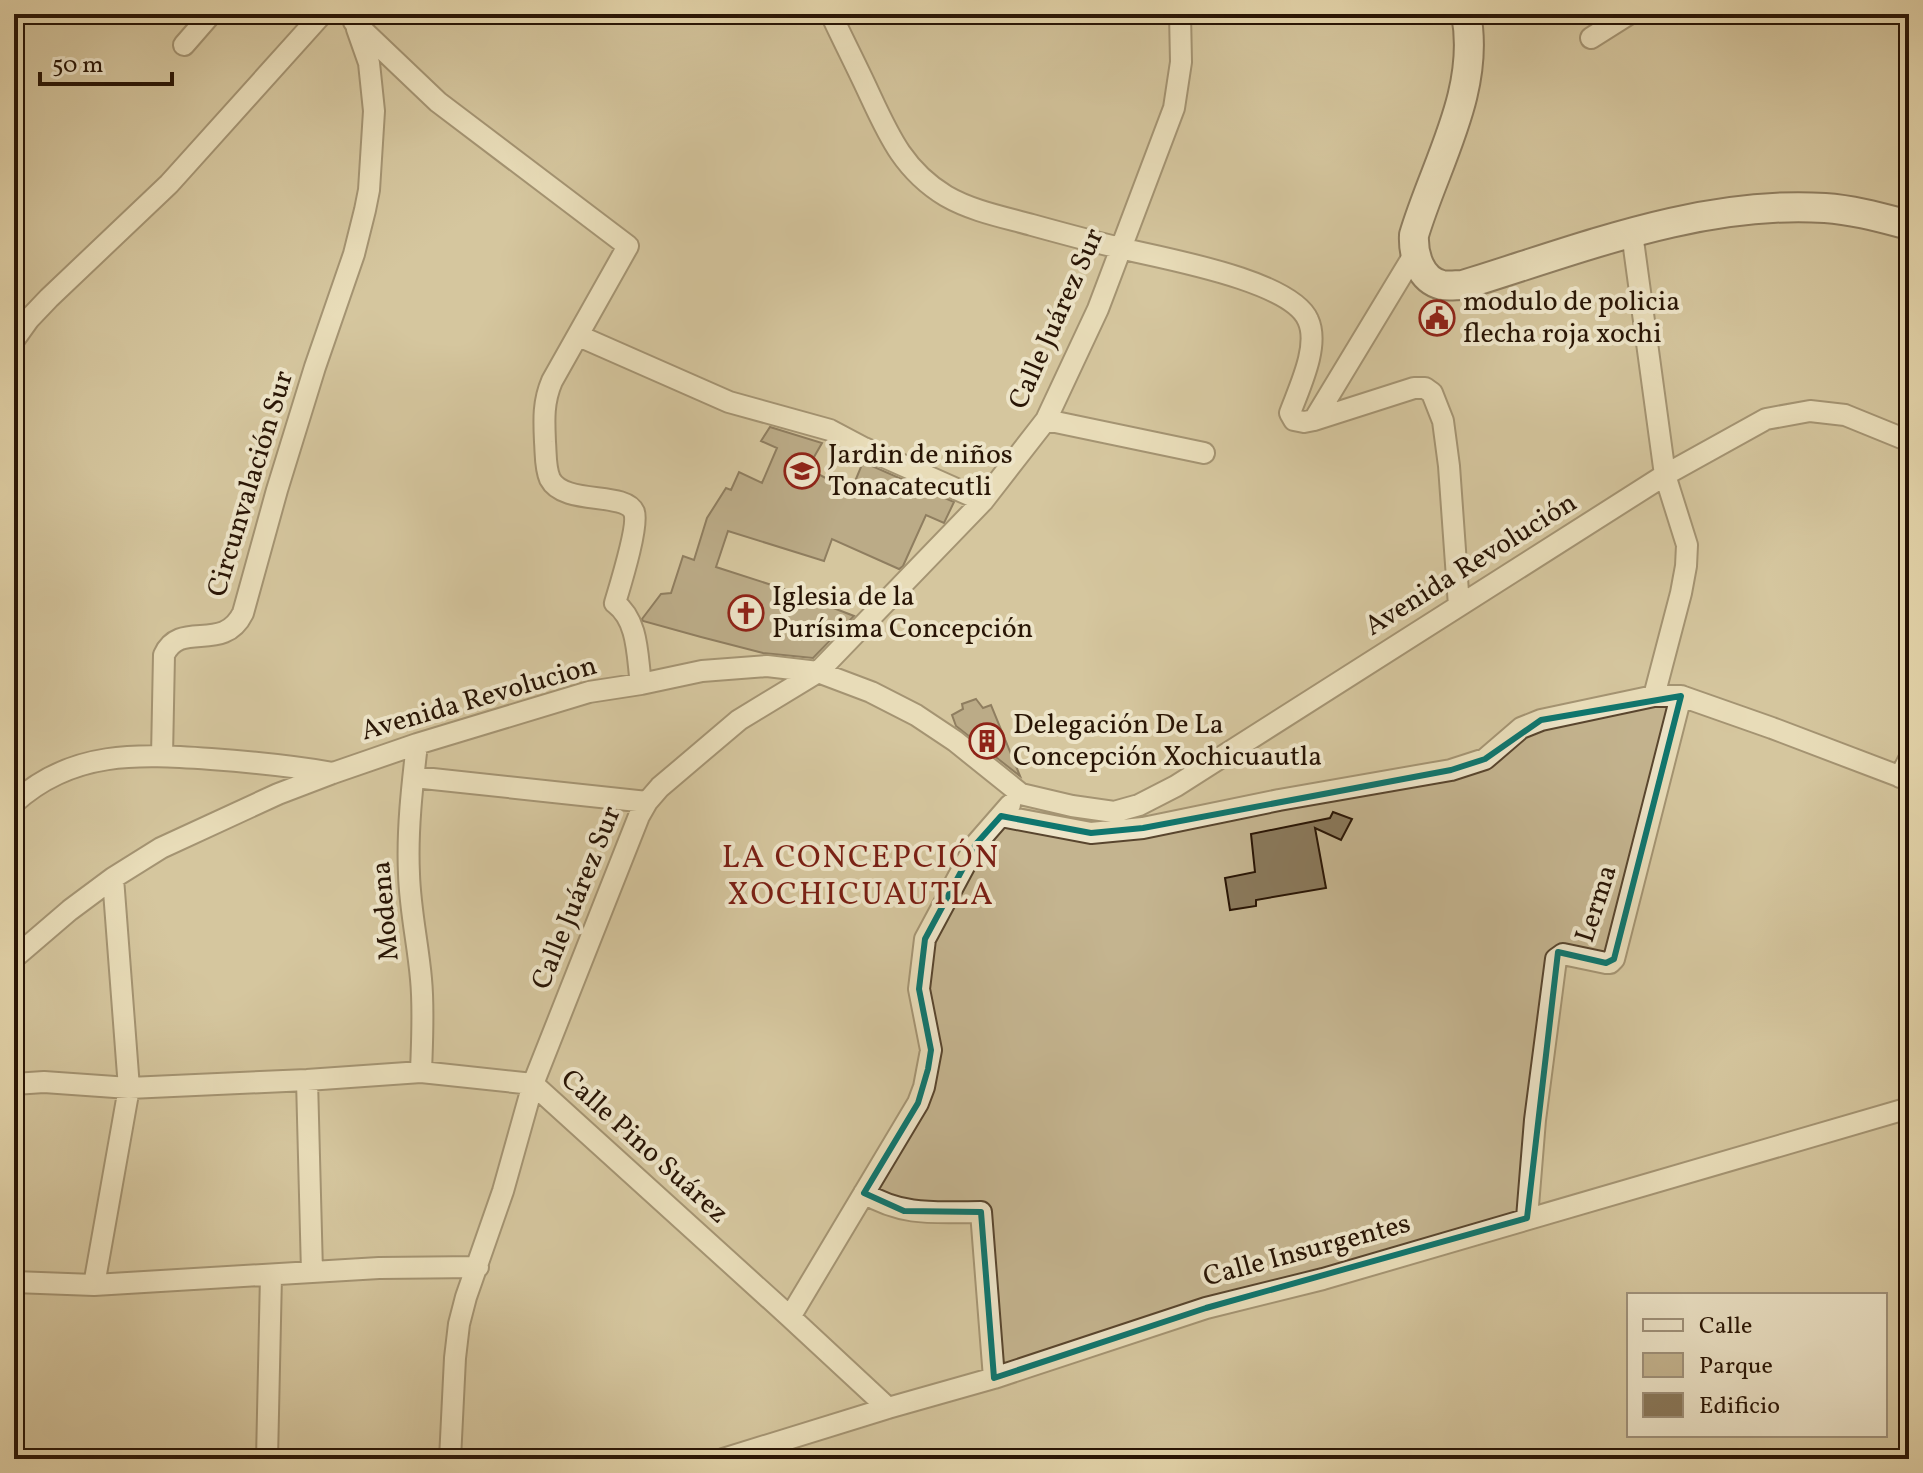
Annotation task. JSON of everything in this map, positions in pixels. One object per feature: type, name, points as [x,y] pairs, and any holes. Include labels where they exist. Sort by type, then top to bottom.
[{"type":"main road","points":[[1466,14],[1469,44],[1467,72],[1459,106],[1414,235],[1420,267],[1438,284],[1463,285],[1632,233],[1717,213],[1786,208],[1837,210],[1909,225]]},
{"type":"street","points":[[184,45],[211,14]]},
{"type":"street","points":[[14,340],[49,298],[169,184],[322,14]]},
{"type":"street","points":[[831,14],[895,147],[910,167],[947,196],[978,211],[1177,260],[1243,280],[1287,299],[1303,311],[1310,323],[1312,340],[1307,367],[1290,413],[1294,420],[1314,420],[1418,387],[1432,393],[1443,421],[1449,466],[1459,606]]},
{"type":"street","name":"Calle Juárez Sur","points":[[450,1459],[454,1372],[459,1324],[466,1297],[503,1191],[533,1084],[629,840],[647,802],[678,770],[739,720],[818,672],[983,501],[1046,420],[1098,309],[1174,108],[1181,62],[1180,14]]},
{"type":"street","points":[[1591,38],[1629,14]]},
{"type":"street","points":[[352,18],[438,102],[628,246],[552,381],[545,399],[544,421],[547,469],[554,484],[562,490],[624,503],[633,510],[634,527],[615,603],[625,611],[631,623],[641,684]]},
{"type":"street","name":"Circunvalación Sur","points":[[162,756],[164,655],[171,644],[181,639],[215,636],[228,631],[243,613],[281,476],[361,231],[369,190],[374,111],[369,63],[352,18]]},
{"type":"street","points":[[1632,233],[1665,475],[1687,545],[1681,593],[1654,696]]},
{"type":"street","points":[[1314,420],[1415,253]]},
{"type":"street","points":[[579,336],[729,402],[830,430],[983,501]]},
{"type":"street","name":"Avenida Revolución","points":[[1072,806],[1114,812],[1139,805],[1176,786],[1665,475],[1766,419],[1810,411],[1845,415],[1909,441]]},
{"type":"street","points":[[1046,420],[1204,453]]},
{"type":"street","name":"Avenida Revolucion","points":[[14,958],[113,878],[161,848],[214,822],[333,773],[417,744],[589,692],[702,671],[767,666],[818,672],[871,692],[916,715],[955,741],[1021,794],[1072,806]]},
{"type":"street","points":[[1001,816],[1091,833],[1174,823],[1279,800],[1451,770],[1485,759],[1521,728],[1541,720],[1654,696],[1681,696],[1906,772]]},
{"type":"street","name":"Lerma","points":[[1527,1218],[1535,1120],[1556,959],[1563,954],[1606,963],[1614,959],[1681,696]]},
{"type":"street","name":"Modena","points":[[417,744],[408,871],[421,977],[421,1072]]},
{"type":"street","points":[[14,803],[40,782],[60,772],[82,764],[134,756],[284,764],[333,773]]},
{"type":"street","points":[[414,777],[647,802]]},
{"type":"street","points":[[790,1317],[918,1103],[931,1050],[919,989],[925,939],[976,844],[1021,794]]},
{"type":"street","points":[[94,1285],[129,1088],[113,878]]},
{"type":"street","name":"Calle Pino Suárez","points":[[14,1084],[44,1082],[129,1088],[421,1072],[533,1084],[888,1408]]},
{"type":"street","points":[[307,1080],[312,1272]]},
{"type":"street","name":"Calle Insurgentes","points":[[723,1459],[994,1378],[1206,1308],[1323,1279],[1909,1108]]},
{"type":"street","points":[[864,1193],[904,1211],[981,1212],[994,1378]]},
{"type":"street","points":[[14,1282],[94,1285],[379,1268],[478,1267]]},
{"type":"street","points":[[267,1459],[271,1275]]},
{"type":"highlighted area","points":[[1681,696],[1614,959],[1606,963],[1558,952],[1527,1218],[1206,1308],[994,1378],[981,1212],[904,1211],[864,1193],[918,1103],[928,1069],[931,1050],[919,989],[925,939],[976,844],[1001,816],[1091,833],[1143,828],[1451,770],[1485,759],[1541,720]]},
{"type":"green space","points":[[14,14],[1909,14],[1909,1459],[14,1459]]},
{"type":"building","points":[[770,427],[822,443],[810,464],[814,466],[812,471],[851,491],[863,462],[954,502],[944,523],[926,515],[899,569],[832,539],[824,561],[728,531],[716,567],[854,616],[813,658],[763,653],[642,619],[661,594],[671,593],[683,556],[694,560],[707,518],[726,488],[731,490],[739,472],[762,483],[777,448],[761,441]]},
{"type":"building","name":"Delegación De La Concepción Xochicuautla","points":[[976,699],[983,708],[991,705],[1020,776],[956,726],[952,715],[963,709],[962,704]]},
{"type":"building","points":[[1333,812],[1352,819],[1341,840],[1315,828],[1326,888],[1256,900],[1256,906],[1230,910],[1225,878],[1255,872],[1251,834],[1330,818]]},
{"type":"place","name":"modulo de policia flecha roja xochi","points":[[1437,318]]},
{"type":"place","name":"Jardin de niños Tonacatecutli","points":[[802,471]]},
{"type":"place","name":"Iglesia de la Purísima Concepción","points":[[746,613]]},
{"type":"place","name":"Delegación De La Concepción Xochicuautla","points":[[987,741]]},
{"type":"district","name":"LA CONCEPCIÓN XOCHICUAUTLA","points":[[861,878]]}]
